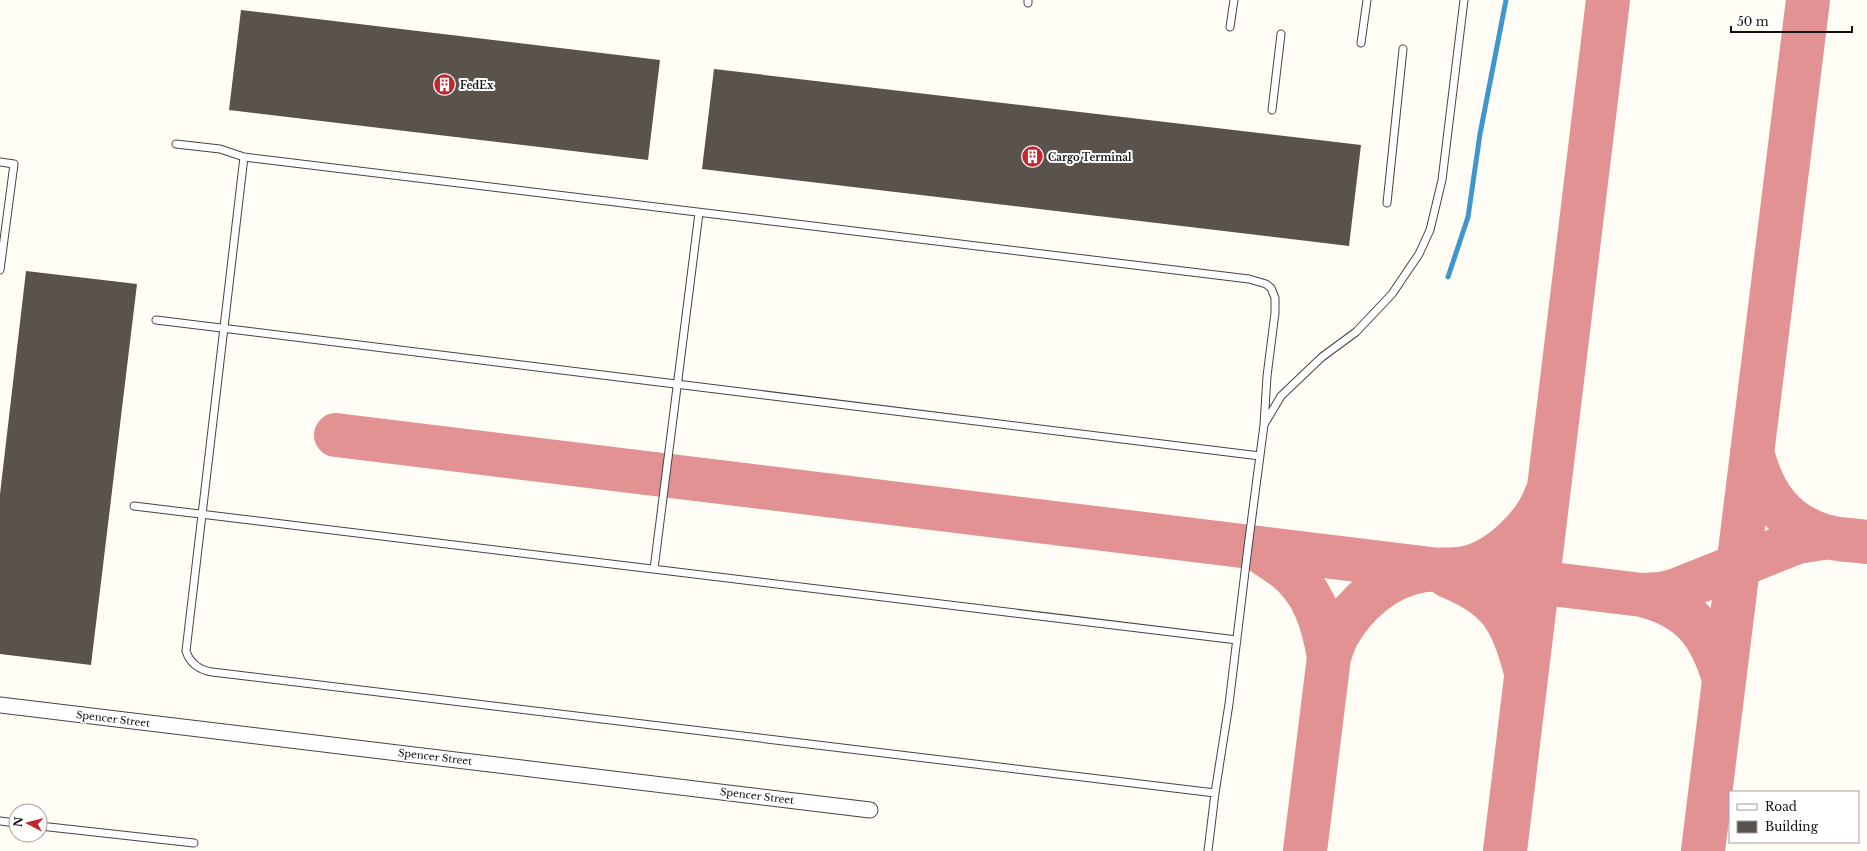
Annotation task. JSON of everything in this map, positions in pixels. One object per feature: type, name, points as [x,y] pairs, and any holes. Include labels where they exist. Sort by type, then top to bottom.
[{"type":"street","name":"Spencer Street","points":[[0,705],[870,810]]},
{"type":"lane","points":[[1230,27],[1234,0]]},
{"type":"lane","points":[[1362,43],[1367,0]]},
{"type":"lane","points":[[1264,425],[1281,396],[1322,357],[1356,332],[1392,294],[1418,254],[1427,236],[1442,180],[1464,0]]},
{"type":"lane","points":[[1272,110],[1281,34]]},
{"type":"lane","points":[[1386,203],[1403,48]]},
{"type":"lane","points":[[176,144],[220,149],[244,157],[1241,278],[1266,284],[1271,288],[1275,298],[1275,313],[1267,376],[1264,425],[1248,547],[1238,640],[1215,793],[1208,851]]},
{"type":"lane","points":[[244,157],[186,651],[192,662],[204,671],[1215,793]]},
{"type":"lane","points":[[0,162],[14,164],[0,270]]},
{"type":"lane","points":[[654,569],[699,212]]},
{"type":"lane","points":[[156,320],[1260,456]]},
{"type":"lane","points":[[134,506],[1238,640]]},
{"type":"lane","points":[[48,827],[194,843]]},
{"type":"building","name":"FedEx","points":[[241,10],[660,60],[648,160],[229,110]]},
{"type":"building","name":"Cargo Terminal","points":[[714,69],[1361,145],[1349,246],[702,169]]},
{"type":"building","points":[[26,271],[137,284],[91,665],[0,654],[0,494]]},
{"type":"waterway","points":[[1448,277],[1468,217],[1480,134],[1506,0]]},
{"type":"taxiway","points":[[1505,851],[1608,0]]},
{"type":"taxiway","points":[[1703,851],[1808,0]]},
{"type":"taxiway","points":[[336,435],[1642,595],[1661,594],[1677,590],[1797,542],[1829,537]]},
{"type":"taxiway","points":[[1752,452],[1762,482],[1777,506],[1787,516],[1798,524],[1827,537],[1867,542]]},
{"type":"taxiway","points":[[1305,851],[1329,657],[1334,642],[1345,623],[1362,602],[1395,579],[1420,571],[1465,568],[1490,558],[1514,541],[1524,530],[1541,507],[1546,495]]},
{"type":"taxiway","points":[[1257,548],[1295,577],[1310,597],[1316,608],[1324,632],[1329,657]]},
{"type":"taxiway","points":[[1448,576],[1479,592],[1491,601],[1500,611],[1508,622],[1515,636],[1525,669]]},
{"type":"taxiway","points":[[1642,595],[1659,600],[1673,607],[1686,615],[1696,624],[1712,649],[1719,663],[1724,680]]},
{"type":"place","name":"FedEx","points":[[444,85]]},
{"type":"place","name":"Cargo Terminal","points":[[1032,157]]}]
